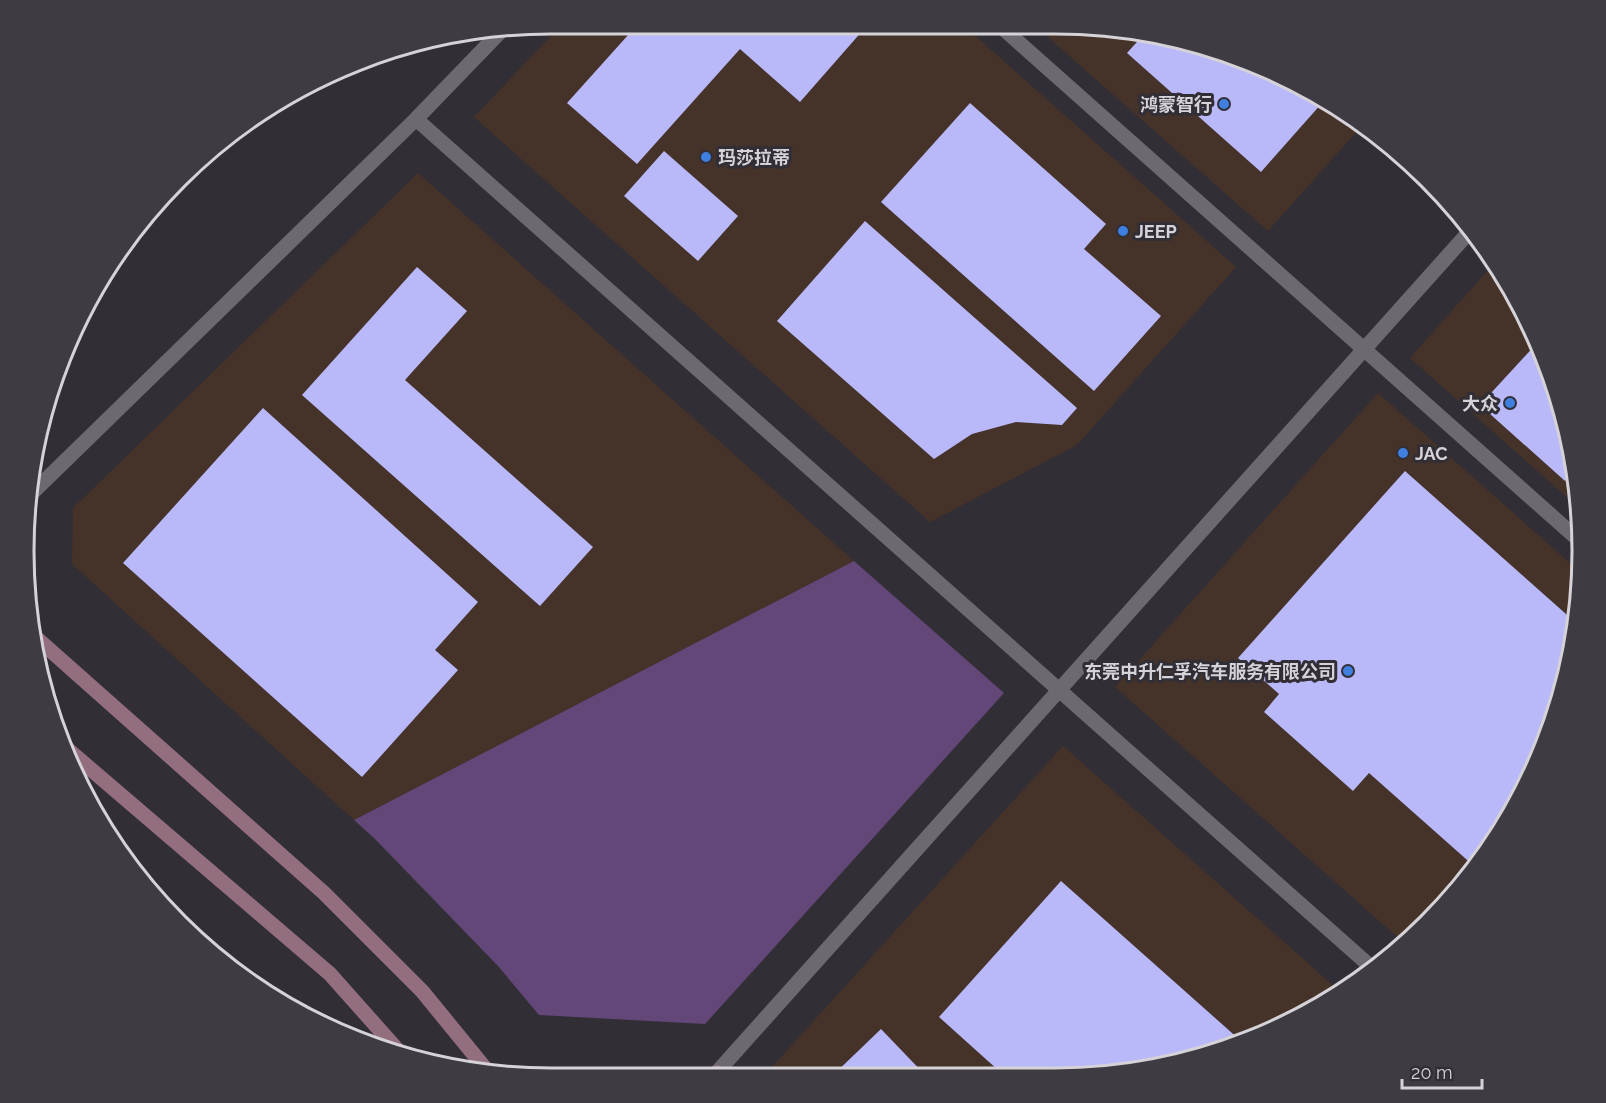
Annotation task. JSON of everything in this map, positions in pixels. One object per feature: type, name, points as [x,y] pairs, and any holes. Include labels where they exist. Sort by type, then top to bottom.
[{"type":"main road","points":[[43,645],[324,893],[422,991],[484,1064]]},
{"type":"main road","points":[[78,759],[330,974],[391,1043]]},
{"type":"street","points":[[1009,34],[1571,533]]},
{"type":"street","points":[[39,486],[416,119],[494,38]]},
{"type":"street","points":[[416,119],[1367,963]]},
{"type":"street","points":[[721,1068],[1465,237]]},
{"type":"shaded area","points":[[553,34],[973,34],[1236,267],[1077,445],[930,522],[474,117]]},
{"type":"shaded area","name":"鸿蒙智行","points":[[1044,34],[1122,39],[1155,44],[1221,62],[1283,88],[1356,132],[1268,231]]},
{"type":"shaded area","points":[[418,173],[854,561],[354,820],[72,564],[73,508]]},
{"type":"shaded area","name":"大众","points":[[1488,270],[1518,323],[1544,385],[1562,451],[1568,498],[1410,358]]},
{"type":"shaded area","name":"东莞中升仁孚汽车服务有限公司","points":[[1378,393],[1571,564],[1567,619],[1554,685],[1544,718],[1518,780],[1502,810],[1465,866],[1420,917],[1398,937],[1115,687]]},
{"type":"shaded area","points":[[854,561],[1004,693],[705,1024],[539,1015],[498,966],[354,820]]},
{"type":"shaded area","points":[[1063,746],[1334,986],[1283,1015],[1221,1041],[1155,1059],[1122,1064],[1054,1068],[771,1068]]},
{"type":"building","points":[[629,34],[860,34],[800,102],[740,49],[637,164],[567,103]]},
{"type":"building","points":[[1137,41],[1188,52],[1252,74],[1318,107],[1261,172],[1127,53]]},
{"type":"building","points":[[970,103],[1106,224],[1084,249],[1161,316],[1094,391],[881,202]]},
{"type":"building","points":[[664,151],[738,216],[698,261],[624,196]]},
{"type":"building","points":[[865,221],[1077,408],[1062,425],[1016,422],[972,434],[934,459],[777,321]]},
{"type":"building","points":[[417,267],[467,311],[405,380],[593,547],[540,606],[302,395]]},
{"type":"building","points":[[1530,350],[1554,418],[1566,480],[1565,481],[1480,405]]},
{"type":"building","points":[[263,408],[478,602],[435,650],[458,670],[362,777],[123,563]]},
{"type":"building","points":[[1405,471],[1567,615],[1554,685],[1532,749],[1502,810],[1468,861],[1369,773],[1353,791],[1264,712],[1279,694],[1238,658]]},
{"type":"building","points":[[1061,881],[1235,1036],[1188,1051],[1122,1064],[1088,1067],[996,1068],[939,1017]]},
{"type":"building","points":[[881,1029],[918,1068],[840,1068]]},
{"type":"place","name":"鸿蒙智行","points":[[1224,104]]},
{"type":"place","name":"玛莎拉蒂","points":[[706,157]]},
{"type":"place","name":"JEEP","points":[[1123,231]]},
{"type":"place","name":"大众","points":[[1510,403]]},
{"type":"place","name":"JAC","points":[[1403,453]]},
{"type":"place","name":"东莞中升仁孚汽车服务有限公司","points":[[1348,671]]}]
